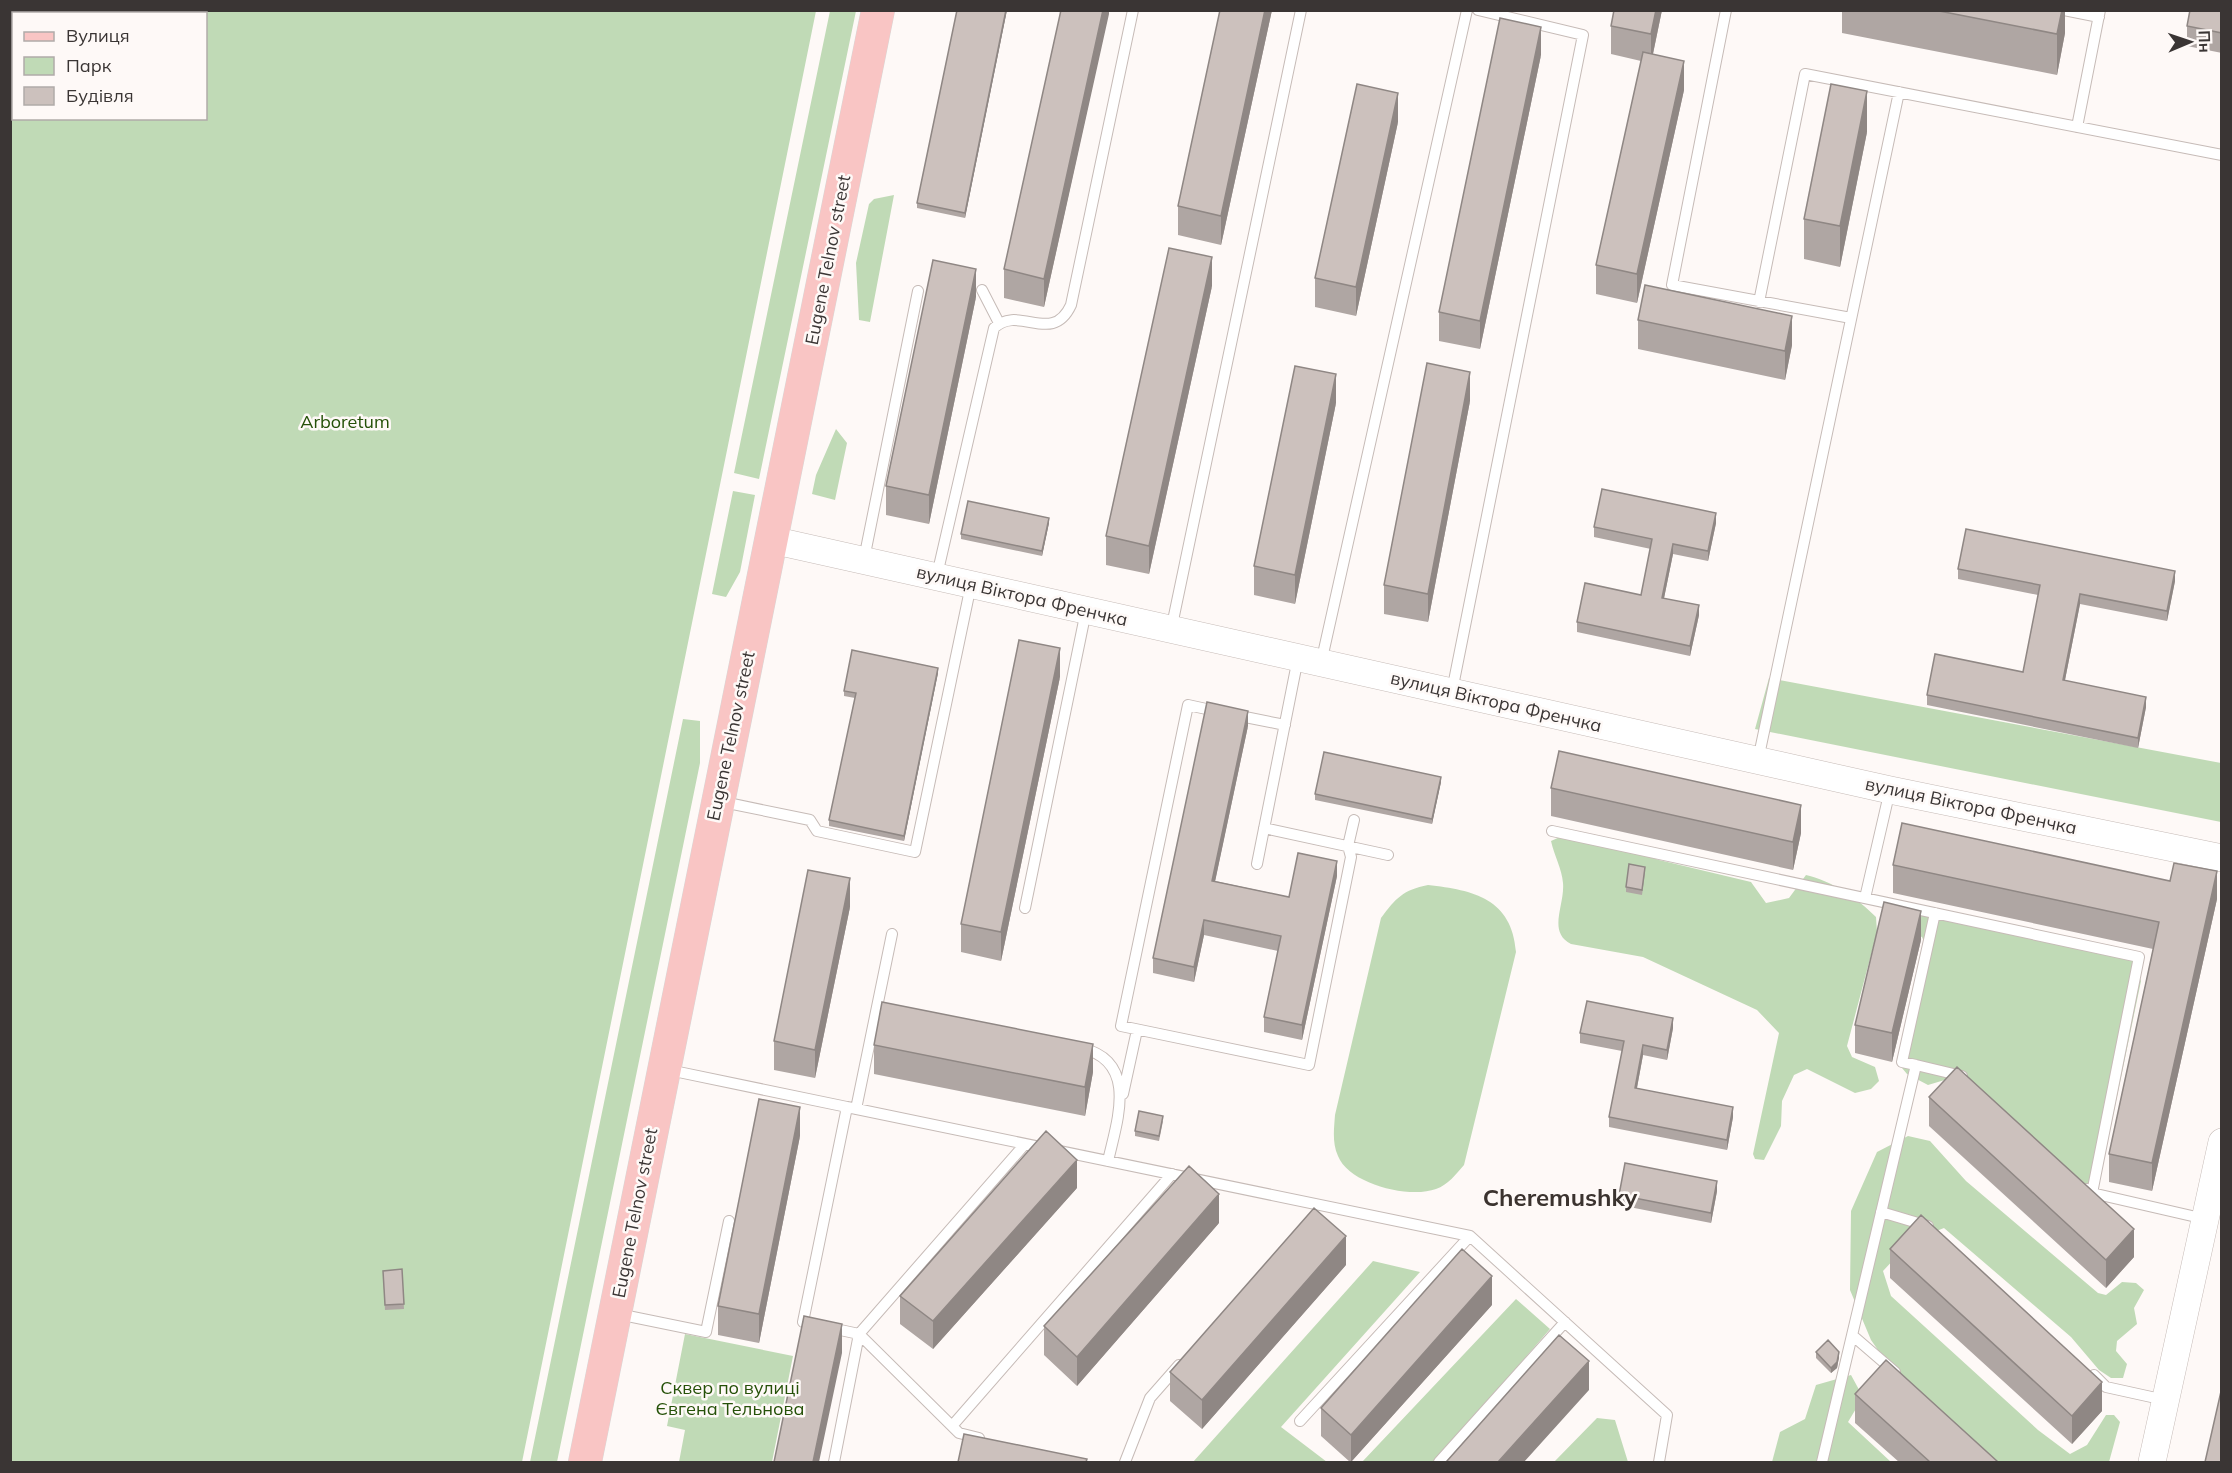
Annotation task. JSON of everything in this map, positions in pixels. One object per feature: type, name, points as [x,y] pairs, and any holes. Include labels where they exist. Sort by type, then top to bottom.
[{"type":"main road","name":"Eugene Telnov street","points":[[585,1462],[878,10]]},
{"type":"street","name":"вулиця Віктора Френчка","points":[[772,540],[1890,790],[2222,858]]},
{"type":"street","points":[[2152,1462],[2212,1203],[2222,1142]]},
{"type":"lane","points":[[937,577],[990,336],[999,323],[1012,319],[1051,325],[1060,321],[1071,305],[1133,10]]},
{"type":"lane","points":[[1171,630],[1301,10]]},
{"type":"lane","points":[[1257,864],[1285,725],[1310,660],[1467,10]]},
{"type":"lane","points":[[1452,692],[1583,35],[1478,10]]},
{"type":"lane","points":[[1726,10],[1672,285],[1851,318]]},
{"type":"lane","points":[[2064,10],[2099,14],[2077,127]]},
{"type":"lane","points":[[1759,302],[1805,74],[2222,155]]},
{"type":"lane","points":[[1758,760],[1899,92]]},
{"type":"lane","points":[[982,290],[999,323]]},
{"type":"lane","points":[[864,560],[918,291]]},
{"type":"lane","points":[[718,801],[810,819],[817,831],[915,852],[971,585]]},
{"type":"lane","points":[[1025,908],[1086,610]]},
{"type":"lane","points":[[1285,725],[1188,705],[1121,1026],[1309,1065],[1351,857],[1348,846],[1354,820]]},
{"type":"lane","points":[[1865,898],[1890,790]]},
{"type":"lane","points":[[1264,828],[1388,855]]},
{"type":"lane","points":[[1552,831],[2139,957],[2092,1193]]},
{"type":"lane","points":[[1935,913],[1902,1062],[1960,1074],[1969,1082]]},
{"type":"lane","points":[[892,934],[883,1007],[852,1108],[802,1322],[859,1334],[959,1433],[992,1441]]},
{"type":"lane","points":[[1108,1161],[1137,1030]]},
{"type":"lane","points":[[1068,1046],[1091,1050],[1107,1060],[1116,1076],[1121,1100]]},
{"type":"lane","points":[[1822,1462],[1916,1065]]},
{"type":"lane","points":[[664,1069],[1172,1174],[1317,1210],[1470,1236],[1667,1415],[1659,1462]]},
{"type":"lane","points":[[834,1462],[859,1334],[1025,1144]]},
{"type":"lane","points":[[952,1426],[1172,1174]]},
{"type":"lane","points":[[2074,1178],[2092,1193],[2212,1203]]},
{"type":"lane","points":[[1881,1212],[1926,1225],[1935,1232]]},
{"type":"lane","points":[[614,1313],[706,1332],[729,1221]]},
{"type":"lane","points":[[1300,1421],[1470,1236]]},
{"type":"lane","points":[[1439,1462],[1565,1322]]},
{"type":"lane","points":[[1852,1335],[1908,1384]]},
{"type":"lane","points":[[1125,1462],[1150,1398],[1189,1354]]},
{"type":"lane","points":[[2089,1371],[2106,1387],[2166,1400]]},
{"type":"green space","name":"Arboretum","points":[[11,11],[816,11],[522,1462],[11,1462]]},
{"type":"green space","points":[[830,11],[856,11],[759,479],[734,473]]},
{"type":"green space","points":[[894,195],[870,322],[859,320],[856,263],[869,204],[874,199]]},
{"type":"green space","points":[[836,429],[847,443],[835,500],[812,494],[816,475]]},
{"type":"green space","points":[[733,491],[755,495],[740,572],[726,597],[712,594]]},
{"type":"green space","points":[[1769,678],[2221,763],[2221,822],[1755,729]]},
{"type":"green space","points":[[683,719],[700,721],[700,763],[557,1462],[530,1462]]},
{"type":"green space","points":[[1573,831],[1659,860],[1751,882],[1766,903],[1789,898],[1806,875],[1835,886],[1861,903],[1876,917],[1877,932],[1847,1046],[1852,1057],[1875,1067],[1879,1081],[1871,1089],[1855,1093],[1807,1069],[1794,1075],[1782,1101],[1781,1126],[1764,1160],[1755,1159],[1753,1154],[1779,1033],[1757,1010],[1643,957],[1571,944],[1564,939],[1558,925],[1563,891],[1562,878],[1551,841]]},
{"type":"green space","points":[[1428,885],[1461,890],[1488,900],[1507,920],[1513,934],[1516,952],[1464,1165],[1444,1185],[1424,1192],[1411,1192],[1381,1187],[1354,1174],[1344,1166],[1335,1146],[1334,1125],[1381,918],[1401,896],[1412,889]]},
{"type":"green space","points":[[1912,904],[1980,919],[2047,942],[2111,945],[2132,959],[2141,981],[2098,1188],[2075,1196],[1948,1079],[1928,1085],[1907,1074],[1897,1062],[1925,944],[1922,937],[1903,929]]},
{"type":"green space","points":[[1908,1136],[1930,1141],[1966,1181],[2098,1293],[2106,1295],[2122,1282],[2136,1283],[2144,1290],[2134,1308],[2137,1324],[2117,1341],[2116,1351],[2127,1364],[2123,1378],[2111,1378],[2099,1370],[2071,1337],[1944,1228],[1911,1241],[1883,1271],[1891,1296],[2038,1430],[2070,1454],[2087,1445],[2106,1415],[2114,1415],[2120,1422],[2109,1462],[1981,1462],[1903,1386],[1871,1340],[1850,1290],[1851,1211],[1877,1152]]},
{"type":"green space","points":[[1373,1261],[1420,1272],[1281,1427],[1327,1462],[1193,1462]]},
{"type":"green space","points":[[1516,1299],[1550,1329],[1435,1462],[1362,1462]]},
{"type":"green space","name":"Сквер по вулиці Євгена Тельнова","points":[[685,1334],[793,1356],[772,1462],[679,1462],[685,1430],[667,1426]]},
{"type":"green space","points":[[1851,1375],[1863,1397],[1848,1422],[1891,1462],[1772,1462],[1780,1432],[1805,1419],[1816,1385]]},
{"type":"green space","points":[[1597,1418],[1615,1420],[1628,1462],[1554,1462]]},
{"type":"building","points":[[957,10],[1006,10],[965,213],[917,203]]},
{"type":"building","points":[[1061,10],[1103,10],[1044,279],[1004,269]]},
{"type":"building","points":[[1220,10],[1265,10],[1221,216],[1178,206]]},
{"type":"building","points":[[1614,10],[1656,10],[1651,34],[1611,26]]},
{"type":"building","points":[[1934,10],[2062,10],[2057,34]]},
{"type":"building","points":[[2190,10],[2222,10],[2222,33],[2187,26]]},
{"type":"building","points":[[1500,18],[1541,27],[1480,321],[1439,312]]},
{"type":"building","points":[[1643,52],[1684,61],[1637,274],[1596,265]]},
{"type":"building","points":[[1357,84],[1398,93],[1356,287],[1315,278]]},
{"type":"building","points":[[1831,84],[1867,91],[1840,226],[1804,219]]},
{"type":"building","points":[[1169,248],[1212,257],[1149,546],[1106,536]]},
{"type":"building","points":[[933,260],[976,269],[929,495],[886,486]]},
{"type":"building","points":[[1645,285],[1792,316],[1785,351],[1638,320]]},
{"type":"building","points":[[1427,363],[1470,372],[1428,594],[1384,585]]},
{"type":"building","points":[[1295,366],[1336,374],[1295,575],[1254,566]]},
{"type":"building","points":[[1602,489],[1716,513],[1708,551],[1673,544],[1662,598],[1699,605],[1690,646],[1577,622],[1585,583],[1641,595],[1652,539],[1594,527]]},
{"type":"building","points":[[968,501],[1049,518],[1042,551],[961,534]]},
{"type":"building","points":[[1966,529],[2175,571],[2167,611],[2080,594],[2063,680],[2146,697],[2138,738],[1927,695],[1935,654],[2023,672],[2040,585],[1958,569]]},
{"type":"building","points":[[1019,640],[1060,648],[1001,932],[961,924]]},
{"type":"building","points":[[852,650],[938,668],[904,836],[829,820],[856,693],[844,691]]},
{"type":"building","points":[[1207,702],[1248,711],[1212,881],[1289,897],[1298,853],[1337,861],[1302,1025],[1264,1017],[1281,936],[1204,920],[1194,967],[1153,958]]},
{"type":"building","points":[[1559,751],[1801,805],[1793,842],[1551,788]]},
{"type":"building","points":[[1324,752],[1441,777],[1432,819],[1315,794]]},
{"type":"building","points":[[1902,823],[2170,881],[2174,863],[2217,871],[2152,1163],[2109,1154],[2159,922],[1893,865]]},
{"type":"building","points":[[1629,864],[1645,867],[1642,890],[1626,887]]},
{"type":"building","points":[[808,870],[850,878],[815,1050],[774,1041]]},
{"type":"building","points":[[1884,902],[1921,911],[1892,1033],[1855,1025]]},
{"type":"building","points":[[1587,1001],[1673,1018],[1667,1050],[1643,1045],[1635,1088],[1733,1107],[1727,1140],[1609,1117],[1624,1041],[1580,1033]]},
{"type":"building","points":[[882,1002],[1093,1044],[1085,1087],[874,1045]]},
{"type":"building","points":[[1957,1067],[2134,1229],[2106,1260],[1929,1097]]},
{"type":"building","points":[[759,1099],[800,1107],[759,1314],[718,1306]]},
{"type":"building","points":[[1139,1111],[1163,1116],[1159,1136],[1135,1131]]},
{"type":"building","points":[[1046,1131],[1077,1160],[933,1321],[900,1296]]},
{"type":"building","points":[[1625,1163],[1717,1181],[1711,1213],[1619,1195]]},
{"type":"building","points":[[1189,1166],[1219,1194],[1077,1357],[1044,1326]]},
{"type":"building","points":[[1314,1208],[1346,1236],[1202,1400],[1170,1372]]},
{"type":"building","points":[[1921,1215],[2102,1382],[2072,1416],[1890,1249]]},
{"type":"building","points":[[1462,1249],[1492,1276],[1351,1435],[1321,1408]]},
{"type":"building","points":[[402,1269],[404,1304],[385,1305],[383,1271]]},
{"type":"building","points":[[804,1316],[842,1324],[813,1462],[774,1462]]},
{"type":"building","points":[[1559,1335],[1589,1361],[1498,1462],[1448,1462],[1447,1461]]},
{"type":"building","points":[[1828,1340],[1839,1352],[1837,1362],[1831,1368],[1816,1352]]},
{"type":"building","points":[[1886,1360],[1998,1462],[1930,1462],[1855,1394]]},
{"type":"building","points":[[2222,1387],[2222,1462],[2205,1462]]},
{"type":"building","points":[[964,1434],[1087,1459],[1086,1462],[958,1462]]},
{"type":"district","name":"Cheremushky","points":[[1560,1198]]}]
